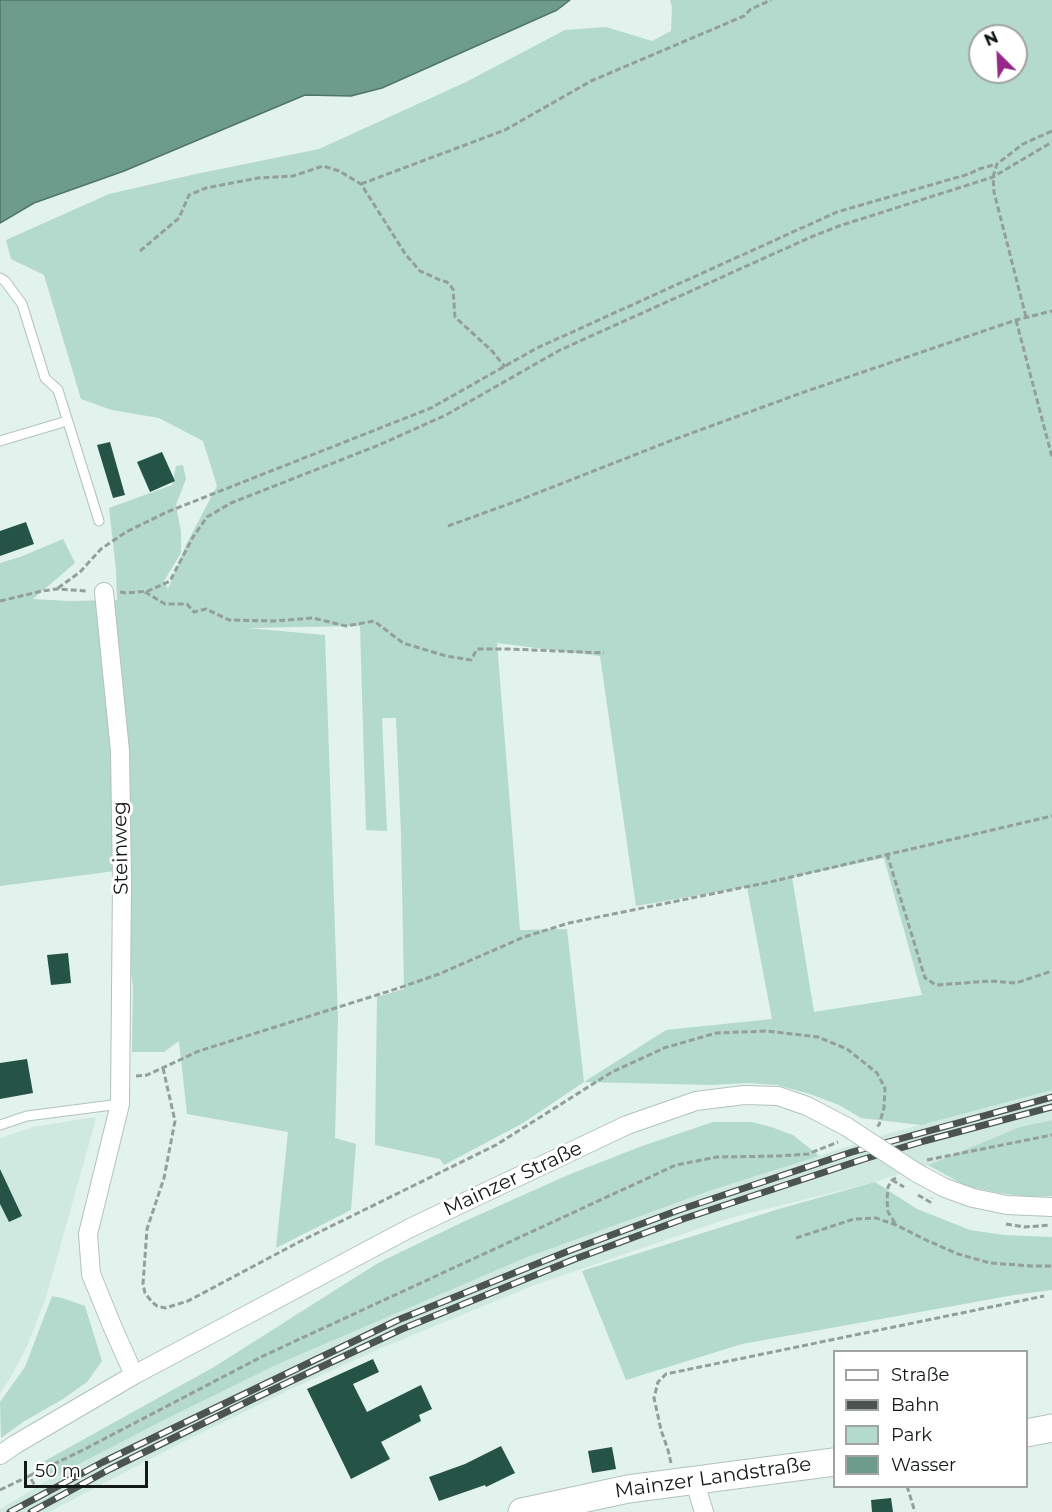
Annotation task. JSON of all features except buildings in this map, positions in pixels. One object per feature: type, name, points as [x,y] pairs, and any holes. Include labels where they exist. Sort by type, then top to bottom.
[{"type":"main road","points":[[1028,1433],[1052,1428]]},
{"type":"main road","name":"Mainzer Landstraße","points":[[522,1512],[628,1489],[833,1461]]},
{"type":"street","name":"Steinweg","points":[[104,592],[120,751],[122,882],[120,1104],[88,1234],[91,1274],[134,1375]]},
{"type":"street","name":"Mainzer Straße","points":[[0,1455],[134,1375],[410,1228],[627,1125],[696,1101],[744,1095],[778,1096],[807,1106],[843,1134],[945,1188],[973,1198],[1007,1205],[1052,1207]]},
{"type":"street","points":[[684,1481],[704,1512]]},
{"type":"lane","points":[[0,278],[5,281],[22,304],[45,378],[58,390],[99,521]]},
{"type":"lane","points":[[0,441],[67,421]]},
{"type":"lane","points":[[0,1125],[27,1116],[120,1104]]},
{"type":"path","points":[[361,184],[505,130],[591,81],[744,16],[751,9],[771,0]]},
{"type":"path","points":[[57,589],[80,572],[101,549],[126,532],[167,512],[431,408],[537,348],[837,212],[997,164],[1023,144],[1052,131]]},
{"type":"path","points":[[0,601],[57,589],[126,593],[148,591],[170,581],[193,537],[207,517],[231,503],[379,445],[446,415],[560,350],[811,237],[993,177],[1052,142]]},
{"type":"path","points":[[997,164],[993,177],[993,192],[1026,317]]},
{"type":"path","points":[[140,251],[179,218],[189,195],[206,188],[258,178],[293,176],[323,166],[339,171],[361,184],[406,255],[420,271],[447,282],[453,289],[455,317],[492,351],[505,367]]},
{"type":"path","points":[[448,526],[670,441],[804,393],[1016,320],[1052,311]]},
{"type":"path","points":[[1016,320],[1052,457]]},
{"type":"path","points":[[144,591],[165,604],[187,604],[194,612],[206,609],[230,620],[274,621],[313,618],[346,626],[374,621],[403,643],[446,656],[471,660],[477,650],[604,653]]},
{"type":"path","points":[[120,1077],[147,1075],[199,1051],[399,988],[439,974],[524,937],[569,923],[770,882],[1052,816]]},
{"type":"path","points":[[887,854],[925,978],[936,985],[990,981],[1016,983],[1052,971]]},
{"type":"path","points":[[163,1068],[175,1121],[164,1178],[147,1229],[143,1284],[145,1293],[152,1302],[165,1308],[188,1301],[298,1242],[496,1145],[612,1072],[664,1048],[716,1033],[767,1031],[818,1037],[847,1049],[877,1073],[885,1088],[884,1108],[879,1125],[869,1129]]},
{"type":"path","points":[[0,1490],[81,1451],[263,1356],[676,1165],[717,1157],[808,1154],[843,1134]]},
{"type":"path","points":[[896,1225],[888,1212],[888,1187],[892,1180],[929,1159],[1052,1135]]},
{"type":"path","points":[[796,1238],[854,1220],[876,1218],[958,1254],[990,1263],[1052,1266]]},
{"type":"path","points":[[684,1481],[660,1430],[654,1398],[658,1382],[666,1374],[1044,1296]]},
{"type":"path","points":[[29,1476],[36,1487]]},
{"type":"path","points":[[908,1488],[915,1512]]},
{"type":"shaded area","points":[[1052,1090],[1052,1120],[1020,1127],[928,1165],[875,1182],[730,1218],[532,1286],[379,1349],[289,1390],[49,1512],[0,1512],[0,1509],[50,1479],[276,1365],[525,1258],[709,1191],[887,1134]]},
{"type":"shaded area","points":[[94,1117],[96,1119],[46,1297],[28,1344],[0,1394],[0,1138],[33,1127]]},
{"type":"green space","points":[[670,0],[1052,0],[1052,1090],[921,1125],[861,1118],[839,1105],[777,1085],[584,1082],[523,1123],[444,1165],[440,1159],[375,1145],[377,997],[404,989],[396,718],[382,718],[387,831],[366,830],[360,626],[247,628],[325,635],[338,1019],[335,1138],[356,1144],[351,1210],[276,1248],[288,1132],[187,1114],[179,1041],[164,1052],[132,1052],[133,986],[115,871],[0,886],[0,563],[63,539],[75,563],[33,599],[117,600],[109,508],[172,485],[176,466],[183,465],[186,479],[176,505],[181,532],[181,553],[164,581],[168,589],[186,545],[217,486],[203,441],[159,418],[112,410],[81,399],[44,275],[11,259],[6,240],[109,194],[319,149],[466,82],[565,30],[606,27],[652,41],[671,31]],"holes":[[[497,643],[600,656],[636,906],[747,887],[772,1019],[666,1030],[584,1082],[567,929],[520,930]],[[884,858],[922,995],[814,1012],[792,877]]]},
{"type":"green space","points":[[1052,1120],[1052,1196],[1030,1197],[966,1186],[928,1165],[1020,1127]]},
{"type":"green space","points":[[713,1122],[752,1122],[771,1127],[793,1135],[819,1156],[709,1191],[525,1258],[276,1365],[50,1479],[41,1463],[214,1367],[378,1263],[568,1175],[642,1146]]},
{"type":"green space","points":[[875,1182],[917,1209],[970,1230],[1004,1235],[1052,1237],[1052,1290],[742,1344],[626,1380],[582,1271],[779,1209]]},
{"type":"green space","points":[[52,1296],[85,1306],[102,1361],[87,1382],[1,1438],[0,1402],[25,1367]]},
{"type":"water","points":[[0,0],[570,0],[557,10],[382,88],[351,96],[305,95],[124,171],[34,203],[0,223]]},
{"type":"railway","points":[[10,1512],[103,1462],[398,1320],[571,1250],[679,1210],[852,1152],[1052,1097]]},
{"type":"railway","points":[[31,1512],[110,1469],[402,1329],[575,1259],[683,1219],[864,1159],[1052,1107]]}]
